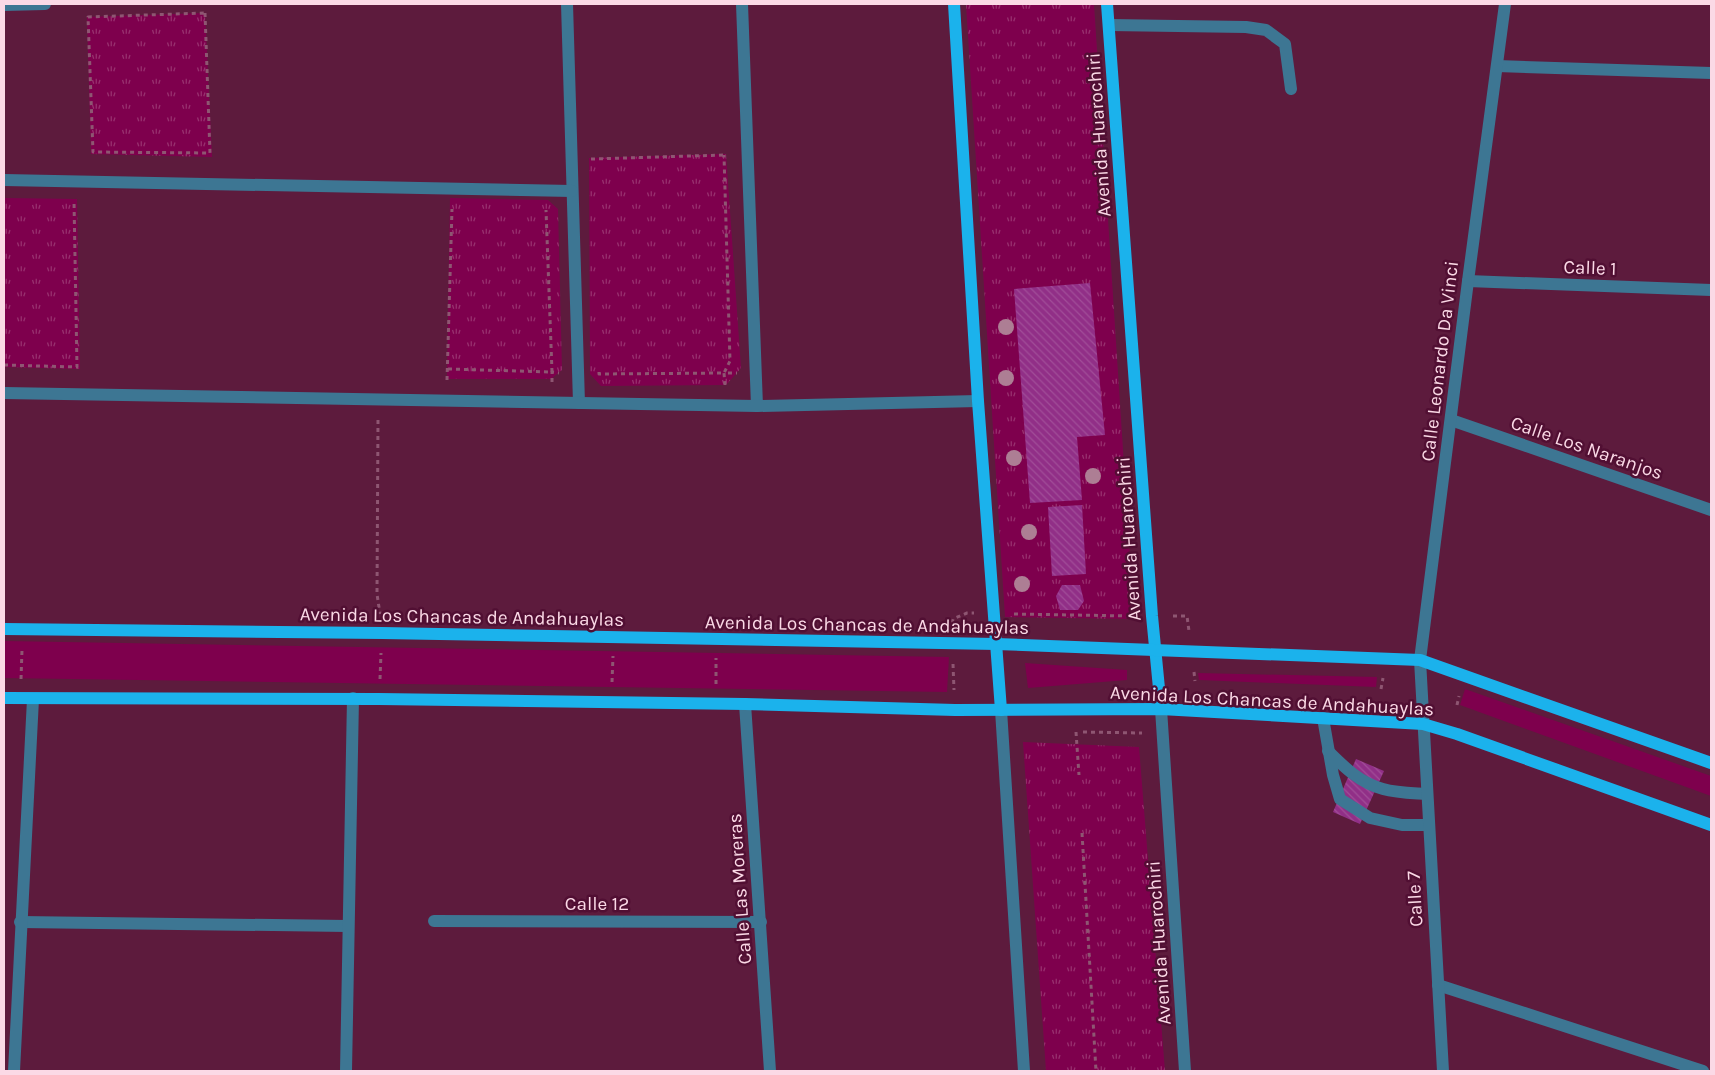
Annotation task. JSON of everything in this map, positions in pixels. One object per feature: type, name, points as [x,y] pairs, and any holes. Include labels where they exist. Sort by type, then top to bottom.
[{"type":"main road","points":[[954,4],[978,401],[1001,710]]},
{"type":"main road","name":"Avenida Huarochiri","points":[[1107,4],[1161,709]]},
{"type":"main road","name":"Avenida Los Chancas de Andahuaylas","points":[[4,629],[382,633],[996,644],[1420,660],[1711,763]]},
{"type":"main road","name":"Avenida Los Chancas de Andahuaylas","points":[[4,698],[354,698],[1001,710],[1161,709],[1423,724],[1457,734],[1711,824]]},
{"type":"street","points":[[4,5],[45,4]]},
{"type":"street","points":[[567,4],[579,402]]},
{"type":"street","points":[[742,4],[757,406]]},
{"type":"street","name":"Calle Leonardo Da Vinci","points":[[1423,724],[1420,660],[1505,4]]},
{"type":"street","points":[[1109,25],[1246,27],[1266,30],[1285,44],[1291,89]]},
{"type":"street","points":[[1497,66],[1711,73]]},
{"type":"street","points":[[4,180],[572,191]]},
{"type":"street","name":"Calle 1","points":[[1468,281],[1711,290]]},
{"type":"street","points":[[4,393],[757,406],[978,401]]},
{"type":"street","name":"Calle Los Naranjos","points":[[1451,420],[1711,510]]},
{"type":"street","points":[[14,1071],[26,698]]},
{"type":"street","points":[[346,1071],[354,698]]},
{"type":"street","name":"Calle Las Moreras","points":[[745,704],[770,1071]]},
{"type":"street","name":"Avenida Huarochiri","points":[[1161,709],[1185,1071]]},
{"type":"street","points":[[1001,710],[1024,1071]]},
{"type":"street","points":[[1323,718],[1328,751],[1340,799],[1370,818],[1402,825],[1428,825]]},
{"type":"street","name":"Calle 7","points":[[1423,724],[1443,1071]]},
{"type":"street","points":[[1328,751],[1360,779],[1383,789],[1427,794]]},
{"type":"street","name":"Calle 12","points":[[434,921],[761,922]]},
{"type":"street","points":[[20,922],[348,926]]},
{"type":"street","points":[[1438,985],[1682,1068],[1703,1071]]},
{"type":"path","points":[[205,13],[210,153],[93,152],[88,17],[205,13]]},
{"type":"path","points":[[594,159],[724,155],[730,361],[724,374],[726,405]]},
{"type":"path","points":[[4,366],[77,367],[75,201]]},
{"type":"path","points":[[452,206],[448,368],[552,372],[546,207]]},
{"type":"path","points":[[599,374],[756,373]]},
{"type":"path","points":[[378,399],[377,594],[382,633]]},
{"type":"path","points":[[952,630],[953,619],[967,613]]},
{"type":"path","points":[[1007,614],[1132,616]]},
{"type":"path","points":[[1187,616],[1189,632]]},
{"type":"path","points":[[23,629],[26,698]]},
{"type":"path","points":[[612,702],[614,638]]},
{"type":"path","points":[[716,640],[716,704]]},
{"type":"path","points":[[380,685],[382,646]]},
{"type":"path","points":[[952,656],[954,691]]},
{"type":"path","points":[[1194,671],[1195,681]]},
{"type":"path","points":[[1381,689],[1384,675]]},
{"type":"path","points":[[1066,732],[1143,733]]},
{"type":"path","points":[[1076,732],[1079,775]]},
{"type":"path","points":[[1082,833],[1096,1071]]},
{"type":"green space","points":[[966,4],[1094,4],[1134,619],[1005,617]]},
{"type":"green space","points":[[205,13],[212,157],[91,154],[87,17]]},
{"type":"green space","points":[[726,154],[741,368],[726,385],[601,386],[590,374],[589,158]]},
{"type":"green space","points":[[4,198],[77,199],[80,369],[4,367]]},
{"type":"green space","points":[[450,198],[548,200],[558,209],[562,370],[551,379],[447,379]]},
{"type":"green space","points":[[4,641],[949,657],[947,692],[4,678]]},
{"type":"green space","points":[[1025,663],[1127,670],[1127,680],[1028,688]]},
{"type":"green space","points":[[1198,673],[1377,677],[1376,687],[1199,680]]},
{"type":"green space","points":[[1465,689],[1711,776],[1711,796],[1460,705]]},
{"type":"green space","points":[[1023,742],[1139,747],[1165,1071],[1046,1071]]},
{"type":"building","points":[[1090,283],[1105,435],[1077,437],[1082,500],[1030,503],[1014,289]]},
{"type":"building","points":[[1082,505],[1086,574],[1052,576],[1048,507]]},
{"type":"building","points":[[1062,585],[1080,585],[1084,601],[1078,610],[1060,610],[1056,596]]},
{"type":"building","points":[[1356,759],[1384,771],[1360,824],[1333,812]]}]
